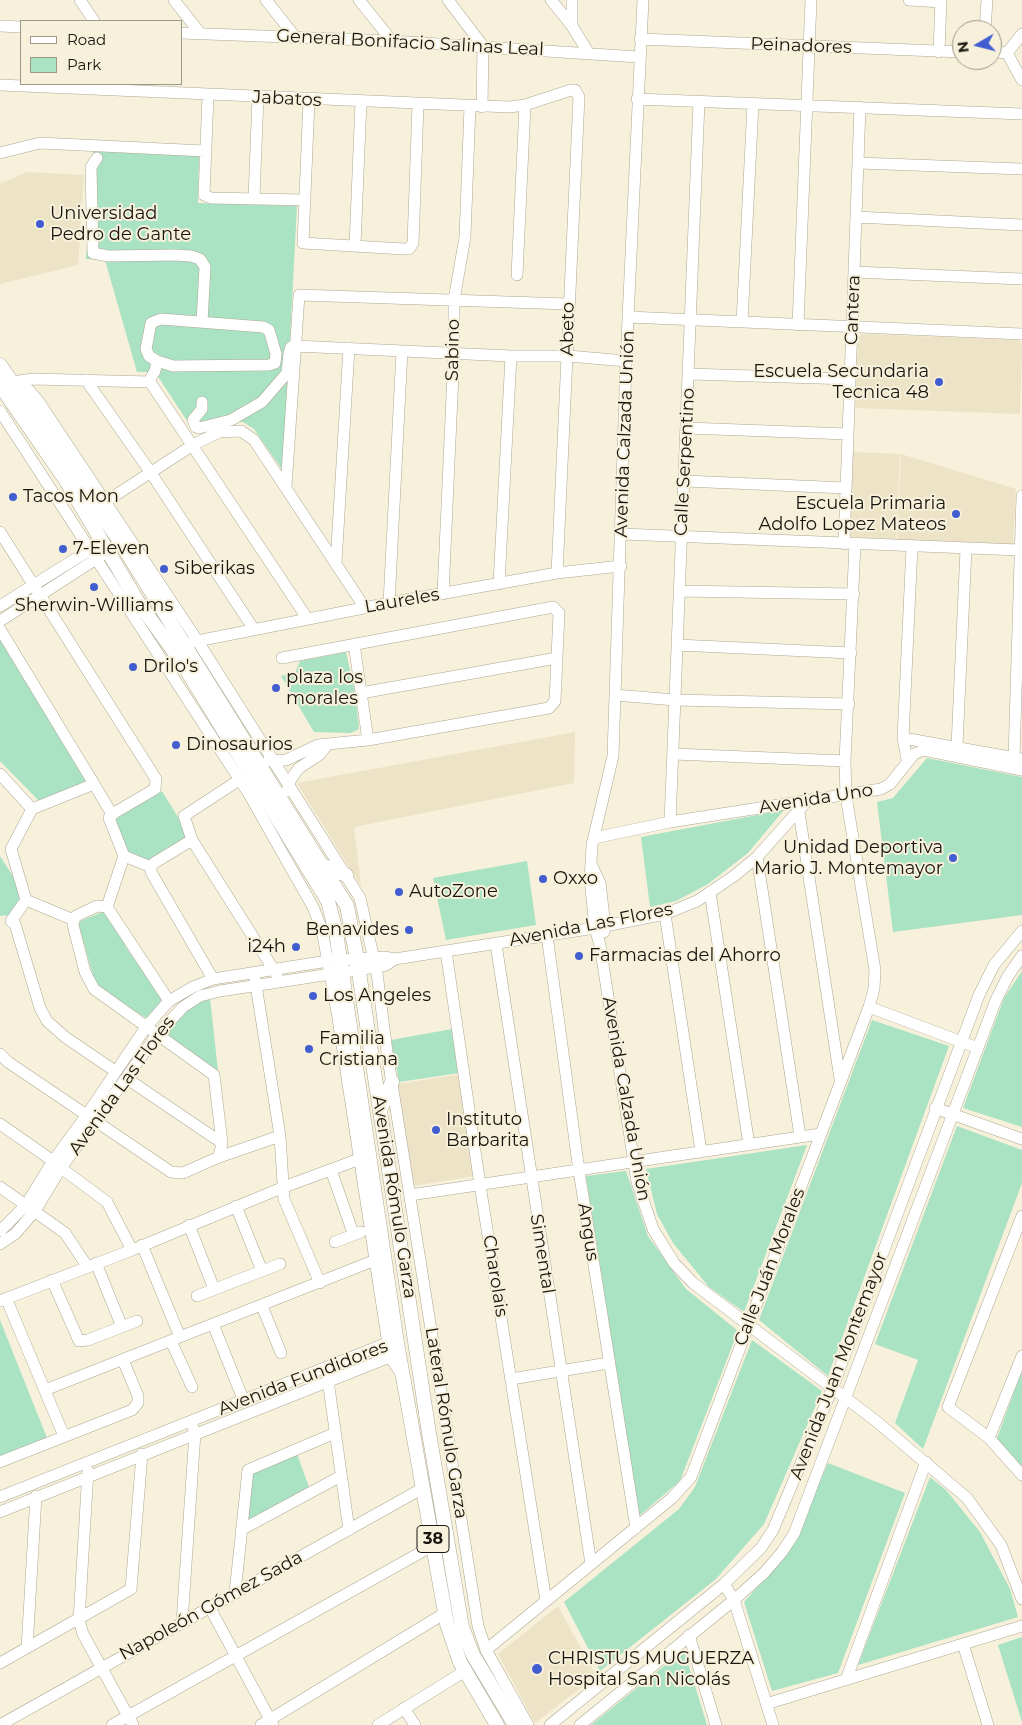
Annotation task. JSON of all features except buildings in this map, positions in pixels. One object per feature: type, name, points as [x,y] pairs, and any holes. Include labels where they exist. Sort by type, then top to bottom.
[{"type":"main road","name":"Avenida Rómulo Garza","points":[[0,365],[8,384],[58,468],[100,550],[183,664],[246,779],[272,811],[328,901],[381,1109],[428,1427],[464,1633],[473,1655],[515,1725]]},
{"type":"main road","name":"Avenida Rómulo Garza","points":[[8,384],[122,536],[191,642],[255,758],[324,866],[346,906],[344,965],[364,1158],[392,1343],[404,1379],[445,1613],[453,1644],[465,1671],[497,1725]]},
{"type":"main road","points":[[246,779],[252,800],[272,811]]},
{"type":"main road","points":[[324,866],[346,875]]},
{"type":"main road","points":[[381,1109],[392,1082]]},
{"type":"main road","points":[[402,1260],[406,1321],[403,1333],[392,1343],[406,1349],[412,1358],[428,1427]]},
{"type":"main road","points":[[478,1693],[490,1702],[506,1725]]},
{"type":"street","points":[[80,0],[93,20]]},
{"type":"street","points":[[174,0],[200,33]]},
{"type":"street","points":[[266,0],[296,38]]},
{"type":"street","points":[[359,0],[392,41]]},
{"type":"street","points":[[448,0],[483,46],[482,107]]},
{"type":"street","points":[[551,0],[572,26],[588,52]]},
{"type":"street","points":[[572,0],[572,26]]},
{"type":"street","name":"Avenida Calzada Unión","points":[[643,0],[638,57],[626,361],[621,566],[613,762],[591,851],[590,882],[600,927],[600,945],[637,1182],[650,1224],[668,1254],[705,1294],[846,1399],[926,1462],[967,1498],[990,1528],[1010,1564],[1022,1599]]},
{"type":"street","points":[[798,325],[811,46],[811,0]]},
{"type":"street","points":[[909,0],[941,1],[939,52]]},
{"type":"street","points":[[986,20],[987,0]]},
{"type":"street","points":[[2,24],[20,27]]},
{"type":"street","name":"General Bonifacio Salinas Leal","points":[[182,33],[392,41],[588,52],[638,57]]},
{"type":"street","points":[[1007,53],[1022,34]]},
{"type":"street","name":"Peinadores","points":[[640,39],[952,52]]},
{"type":"street","points":[[1002,53],[1007,53]]},
{"type":"street","points":[[1007,53],[1022,80]]},
{"type":"street","name":"Jabatos","points":[[0,85],[93,87],[208,96],[482,107],[524,105],[571,90]]},
{"type":"street","name":"Abeto","points":[[557,573],[579,98],[575,90],[571,90]]},
{"type":"street","points":[[208,96],[204,195],[211,198],[305,200]]},
{"type":"street","points":[[254,198],[258,97]]},
{"type":"street","points":[[637,99],[1022,114]]},
{"type":"street","points":[[309,100],[303,243],[355,245],[404,250],[408,249],[413,243],[418,105]]},
{"type":"street","points":[[355,245],[361,102]]},
{"type":"street","name":"Calle Serpentino","points":[[670,822],[699,102]]},
{"type":"street","points":[[742,322],[753,104]]},
{"type":"street","points":[[517,275],[524,105]]},
{"type":"street","name":"Sabino","points":[[443,594],[454,352],[454,300],[466,231],[470,106]]},
{"type":"street","name":"Cantera","points":[[851,653],[854,594],[846,488],[860,107]]},
{"type":"street","points":[[0,153],[40,144],[205,151]]},
{"type":"street","points":[[97,158],[92,167],[93,253],[108,256],[175,255],[191,256],[200,259],[205,267],[202,322]]},
{"type":"street","points":[[858,163],[1022,169]]},
{"type":"street","points":[[856,217],[1022,225]]},
{"type":"street","points":[[854,272],[1022,279]]},
{"type":"street","points":[[286,487],[293,346],[299,295],[568,304]]},
{"type":"street","points":[[628,318],[1022,334]]},
{"type":"street","points":[[161,320],[263,327],[269,330],[272,342],[276,360],[269,366],[173,366],[157,361],[149,356],[146,349],[151,323],[161,320]]},
{"type":"street","points":[[272,342],[284,342],[293,346],[511,356],[568,356],[626,361]]},
{"type":"street","points":[[202,402],[202,409],[193,420],[196,427],[199,428],[231,420],[262,402],[287,373],[293,346]]},
{"type":"street","points":[[336,563],[349,348]]},
{"type":"street","points":[[389,603],[402,351]]},
{"type":"street","points":[[499,584],[511,356]]},
{"type":"street","points":[[149,381],[155,371],[157,361]]},
{"type":"street","points":[[689,374],[850,379]]},
{"type":"street","points":[[8,384],[24,380],[149,381],[156,388],[307,618]]},
{"type":"street","points":[[86,380],[151,473],[253,628]]},
{"type":"street","points":[[0,606],[37,589],[122,536],[105,502],[31,392],[8,384]]},
{"type":"street","points":[[0,411],[100,550]]},
{"type":"street","points":[[687,428],[848,434]]},
{"type":"street","points":[[105,502],[193,445],[219,432],[241,431],[254,440],[365,608]]},
{"type":"street","points":[[685,481],[846,488]]},
{"type":"street","points":[[903,738],[1018,758],[1019,550],[1022,496]]},
{"type":"street","points":[[0,532],[156,779],[155,789],[114,813],[109,818],[124,856],[107,907]]},
{"type":"street","points":[[622,534],[1019,550]]},
{"type":"street","points":[[912,547],[903,738],[907,760],[924,750],[1022,770]]},
{"type":"street","points":[[957,746],[966,549]]},
{"type":"street","name":"Laureles","points":[[191,642],[253,628],[557,573],[621,566]]},
{"type":"street","points":[[0,621],[37,589]]},
{"type":"street","points":[[679,591],[854,594]]},
{"type":"street","points":[[255,758],[274,762],[286,760],[318,744],[327,745],[368,740],[549,708],[556,701],[558,613],[556,608],[553,607],[282,658]]},
{"type":"street","points":[[0,629],[110,811],[114,813]]},
{"type":"street","name":"Lateral Rómulo Garza","points":[[191,642],[290,786],[360,898],[375,962],[476,1618],[486,1650],[528,1725]]},
{"type":"street","points":[[354,644],[368,740]]},
{"type":"street","points":[[677,645],[851,653]]},
{"type":"street","name":"Calle Juán Morales","points":[[486,1650],[680,1491],[691,1477],[869,1007],[874,989],[875,970],[846,796],[845,761],[851,653]]},
{"type":"street","points":[[361,693],[557,658]]},
{"type":"street","points":[[615,695],[675,700],[849,704]]},
{"type":"street","points":[[283,801],[291,779],[299,768],[322,752],[327,745]]},
{"type":"street","points":[[673,754],[845,761]]},
{"type":"street","name":"Avenida Uno","points":[[594,838],[670,822],[846,796],[887,787],[907,760]]},
{"type":"street","points":[[0,774],[32,809]]},
{"type":"street","points":[[246,779],[184,816],[192,840],[281,982]]},
{"type":"street","points":[[26,900],[11,848],[32,809],[94,784]]},
{"type":"street","points":[[252,800],[313,908],[322,930],[344,965]]},
{"type":"street","name":"Avenida Las Flores","points":[[91,1119],[115,1071],[146,1027],[169,1001],[194,987],[213,979],[274,970],[375,962],[386,965],[395,959],[600,927],[665,914],[730,880],[757,857],[807,801]]},
{"type":"street","points":[[798,812],[840,1080]]},
{"type":"street","points":[[192,840],[154,864],[152,872],[213,979]]},
{"type":"street","points":[[124,856],[152,867]]},
{"type":"street","points":[[757,857],[800,1136]]},
{"type":"street","points":[[710,892],[749,1145]]},
{"type":"street","points":[[26,900],[74,920]]},
{"type":"street","points":[[26,900],[6,922],[15,924],[40,1008],[47,1021],[65,1037],[115,1071]]},
{"type":"street","points":[[107,907],[97,906],[76,916],[74,920],[73,925],[90,985],[99,995],[212,1073],[215,1078],[222,1143],[219,1158]]},
{"type":"street","points":[[107,907],[169,1001]]},
{"type":"street","points":[[665,914],[700,1151]]},
{"type":"street","name":"Avenida Juan Montemayor","points":[[550,1725],[724,1584],[761,1548],[773,1530],[832,1389],[961,1040],[994,965],[1022,930]]},
{"type":"street","name":"Angus","points":[[547,935],[579,1171],[608,1363],[636,1528]]},
{"type":"street","name":"Simental","points":[[496,944],[591,1564]]},
{"type":"street","name":"Charolais","points":[[446,951],[480,1185],[546,1601]]},
{"type":"street","name":"Avenida Juan Montemayor","points":[[580,1725],[764,1574],[794,1534],[1002,987],[1022,956]]},
{"type":"street","name":"Avenida Las Flores","points":[[0,1244],[15,1234],[57,1164],[91,1119],[126,1078],[156,1035],[175,1014],[192,1000],[220,991],[281,982],[344,965]]},
{"type":"street","points":[[255,973],[280,1136],[284,1199],[320,1283]]},
{"type":"street","points":[[869,1007],[961,1040],[978,1048]]},
{"type":"street","points":[[0,1054],[8,1062],[171,1172],[183,1173],[280,1136]]},
{"type":"street","points":[[126,1078],[222,1143]]},
{"type":"street","points":[[935,1108],[1022,1139]]},
{"type":"street","points":[[0,1124],[108,1202],[132,1250]]},
{"type":"street","points":[[410,1195],[820,1134]]},
{"type":"street","points":[[64,1436],[3,1300],[132,1250],[284,1187],[364,1158],[369,1231],[392,1343]]},
{"type":"street","points":[[331,1170],[353,1233]]},
{"type":"street","points":[[0,1187],[65,1233],[92,1264],[122,1327]]},
{"type":"street","points":[[236,1206],[262,1271]]},
{"type":"street","name":"Avenida Las Flores","points":[[0,1231],[30,1208]]},
{"type":"street","points":[[1022,1216],[948,1407],[989,1438],[1022,1475]]},
{"type":"street","points":[[190,1225],[214,1289]]},
{"type":"street","points":[[335,1242],[353,1233],[369,1231]]},
{"type":"street","points":[[142,1245],[192,1387]]},
{"type":"street","points":[[45,1390],[374,1261]]},
{"type":"street","points":[[197,1296],[280,1264]]},
{"type":"street","points":[[52,1280],[75,1335],[81,1341],[137,1321]]},
{"type":"street","points":[[262,1306],[281,1353]]},
{"type":"street","points":[[213,1324],[243,1399]]},
{"type":"street","name":"Avenida Fundidores","points":[[0,1497],[243,1399],[392,1343],[390,1357],[36,1496],[0,1512]]},
{"type":"street","points":[[989,1438],[1022,1356]]},
{"type":"street","name":"Lateral Rómulo Garza","points":[[390,1357],[404,1379]]},
{"type":"street","points":[[0,1462],[128,1412],[138,1403],[137,1392],[122,1360]]},
{"type":"street","points":[[511,1379],[608,1363]]},
{"type":"street","points":[[326,1368],[349,1530]]},
{"type":"street","points":[[182,1622],[195,1433],[191,1421]]},
{"type":"street","points":[[235,1593],[240,1530],[248,1470],[335,1434]]},
{"type":"street","points":[[0,1663],[131,1589],[142,1454]]},
{"type":"street","points":[[87,1462],[88,1476],[79,1620],[83,1634],[131,1720]]},
{"type":"street","points":[[846,1680],[926,1462]]},
{"type":"street","points":[[240,1530],[341,1476]]},
{"type":"street","name":"Napoleón Gómez Sada","points":[[0,1725],[423,1488]]},
{"type":"street","points":[[27,1648],[36,1496]]},
{"type":"street","points":[[112,1725],[131,1720],[235,1657],[434,1545]]},
{"type":"street","points":[[724,1584],[734,1600],[773,1725]]},
{"type":"street","points":[[210,1608],[268,1723],[445,1613]]},
{"type":"street","points":[[766,1704],[1022,1626]]},
{"type":"street","points":[[689,1635],[716,1725]]},
{"type":"street","points":[[963,1644],[988,1725]]},
{"type":"street","points":[[378,1725],[465,1671]]},
{"type":"street","points":[[404,1708],[415,1725]]},
{"type":"shaded area","name":"Universidad Pedro de Gante","points":[[27,172],[84,175],[78,265],[0,284],[0,184]]},
{"type":"shaded area","name":"Escuela Secundaria Tecnica 48","points":[[861,334],[1019,340],[1022,344],[1020,414],[855,408],[858,339]]},
{"type":"shaded area","points":[[853,452],[900,454],[896,539],[852,537],[850,535]]},
{"type":"shaded area","name":"Escuela Primaria Adolfo Lopez Mateos","points":[[901,454],[1016,489],[1013,544],[897,540]]},
{"type":"shaded area","points":[[575,732],[574,783],[354,827],[361,886],[297,783]]},
{"type":"shaded area","name":"Instituto Barbarita","points":[[461,1074],[475,1176],[413,1186],[398,1084]]},
{"type":"shaded area","points":[[558,1606],[596,1676],[535,1723],[498,1654]]},
{"type":"green space","points":[[93,151],[199,156],[198,203],[297,206],[283,471],[254,429],[243,422],[223,421],[195,433],[155,372],[137,372],[105,260],[86,259]]},
{"type":"green space","points":[[0,637],[90,780],[39,801],[0,761]]},
{"type":"green space","points":[[346,652],[355,693],[359,729],[351,733],[314,732],[281,676],[295,673],[300,661]]},
{"type":"green space","name":"Unidad Deportiva Mario J. Montemayor","points":[[927,758],[1022,777],[1022,915],[893,932],[877,802],[893,798]]},
{"type":"green space","points":[[162,791],[190,837],[146,863],[131,858],[113,817],[118,817]]},
{"type":"green space","points":[[784,810],[748,853],[708,884],[676,901],[650,907],[641,837]]},
{"type":"green space","points":[[0,856],[13,876],[23,899],[10,915],[0,916]]},
{"type":"green space","points":[[527,861],[536,925],[446,940],[433,878]]},
{"type":"green space","points":[[107,910],[127,949],[163,1000],[148,1019],[100,988],[94,979],[78,922]]},
{"type":"green space","points":[[1022,971],[1022,1127],[963,1108],[1004,998]]},
{"type":"green space","points":[[210,998],[218,1071],[165,1034],[173,1021],[194,1005]]},
{"type":"green space","points":[[872,1020],[949,1046],[828,1376],[759,1320]]},
{"type":"green space","points":[[452,1029],[459,1073],[399,1082],[391,1040]]},
{"type":"green space","points":[[957,1126],[1022,1150],[1022,1183],[923,1449],[895,1423],[918,1360],[875,1344]]},
{"type":"green space","points":[[807,1145],[744,1312],[709,1287],[673,1243],[657,1214],[646,1169]]},
{"type":"green space","points":[[626,1171],[648,1236],[686,1289],[738,1331],[680,1481],[639,1516],[586,1176]]},
{"type":"green space","points":[[0,1320],[47,1438],[0,1457]]},
{"type":"green space","points":[[752,1340],[822,1391],[764,1524],[716,1579],[600,1671],[564,1602],[679,1509],[695,1487]]},
{"type":"green space","points":[[1022,1370],[1022,1472],[996,1441]]},
{"type":"green space","points":[[297,1454],[309,1487],[245,1522],[248,1471]]},
{"type":"green space","points":[[828,1463],[905,1493],[838,1673],[772,1691],[744,1602],[787,1554]]},
{"type":"green space","points":[[930,1477],[946,1490],[980,1532],[1010,1589],[1018,1617],[858,1665]]},
{"type":"green space","points":[[1022,1637],[1022,1722],[998,1645]]},
{"type":"green space","points":[[684,1650],[707,1725],[591,1725]]},
{"type":"place","name":"Universidad Pedro de Gante","points":[[40,224]]},
{"type":"place","name":"Escuela Secundaria Tecnica 48","points":[[939,382]]},
{"type":"place","name":"Tacos Mon","points":[[13,497]]},
{"type":"place","name":"Escuela Primaria Adolfo Lopez Mateos","points":[[956,514]]},
{"type":"place","name":"7-Eleven","points":[[63,549]]},
{"type":"place","name":"Siberikas","points":[[164,569]]},
{"type":"place","name":"Sherwin-Williams","points":[[94,587]]},
{"type":"place","name":"Drilo's","points":[[133,667]]},
{"type":"place","name":"plaza los morales","points":[[276,688]]},
{"type":"place","name":"Dinosaurios","points":[[176,745]]},
{"type":"place","name":"Unidad Deportiva Mario J. Montemayor","points":[[953,858]]},
{"type":"place","name":"Oxxo","points":[[543,879]]},
{"type":"place","name":"AutoZone","points":[[399,892]]},
{"type":"place","name":"Benavides","points":[[409,930]]},
{"type":"place","name":"i24h","points":[[296,947]]},
{"type":"place","name":"Farmacias del Ahorro","points":[[579,956]]},
{"type":"place","name":"Los Angeles","points":[[313,996]]},
{"type":"place","name":"Familia Cristiana","points":[[309,1049]]},
{"type":"place","name":"Instituto Barbarita","points":[[436,1130]]},
{"type":"place","name":"CHRISTUS MUGUERZA Hospital San Nicolás","points":[[537,1669]]}]
